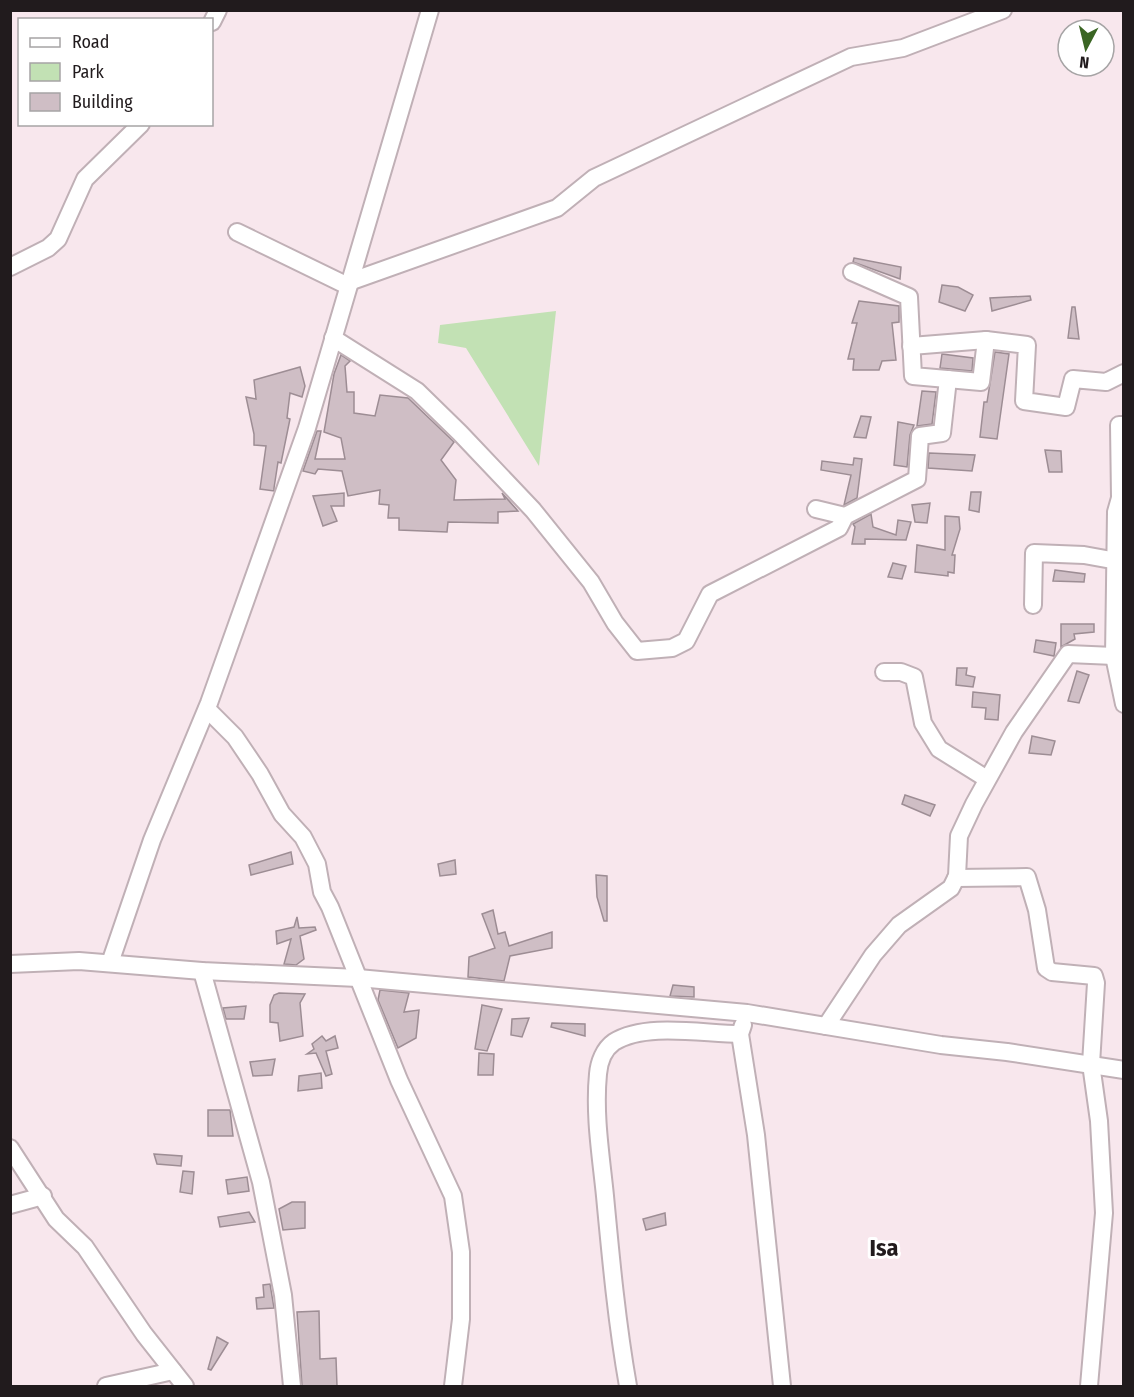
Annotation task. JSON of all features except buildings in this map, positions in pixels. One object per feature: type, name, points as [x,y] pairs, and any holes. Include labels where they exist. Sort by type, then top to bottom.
[{"type":"street","points":[[110,963],[152,840],[207,709],[308,428],[430,10]]},
{"type":"street","points":[[237,232],[349,284],[557,208],[594,178],[851,57],[903,48],[1003,10]]},
{"type":"street","points":[[10,267],[48,248],[58,239],[85,179],[139,126]]},
{"type":"street","points":[[852,272],[909,297],[913,376],[981,382],[986,340]]},
{"type":"street","points":[[333,338],[417,391],[460,433],[533,510],[591,582],[615,622],[638,651],[672,648],[686,641],[710,594],[839,528],[846,516],[917,479],[920,436],[942,433],[948,379]]},
{"type":"street","points":[[911,346],[986,340],[1027,345],[1024,401],[1066,406],[1073,379],[1106,382],[1124,373]]},
{"type":"street","points":[[1124,425],[1119,425],[1120,498],[1116,512],[1114,656],[1124,704]]},
{"type":"street","points":[[816,509],[846,516]]},
{"type":"street","points":[[1033,605],[1034,553],[1084,555],[1117,561]]},
{"type":"street","points":[[826,1026],[873,955],[899,925],[948,891],[956,878],[959,836],[987,779],[1014,732],[1068,654],[1114,656]]},
{"type":"street","points":[[884,672],[901,672],[914,677],[922,723],[939,748],[987,779]]},
{"type":"street","points":[[207,709],[225,724],[246,751],[282,814],[303,837],[317,864],[322,892],[399,1080],[453,1196],[460,1252],[461,1319],[453,1386]]},
{"type":"street","points":[[956,878],[1027,877],[1037,910],[1046,969],[1052,972],[1094,975],[1096,983],[1091,1064],[1099,1121],[1104,1213],[1089,1386]]},
{"type":"street","points":[[10,964],[80,961],[202,971],[358,978],[747,1012],[941,1045],[1124,1070]]},
{"type":"street","points":[[202,971],[261,1182],[283,1295],[292,1386]]},
{"type":"street","points":[[747,1012],[740,1034],[757,1145],[782,1386]]},
{"type":"street","points":[[628,1386],[598,1152],[598,1073],[602,1056],[612,1043],[627,1036],[647,1032],[740,1034]]},
{"type":"street","points":[[10,1148],[56,1219],[85,1247],[185,1386]]},
{"type":"street","points":[[10,1205],[43,1196]]},
{"type":"street","points":[[106,1386],[173,1371]]},
{"type":"green space","points":[[556,311],[539,466],[466,348],[438,343],[440,325]]},
{"type":"district","name":"Isa","points":[[884,1248]]}]
